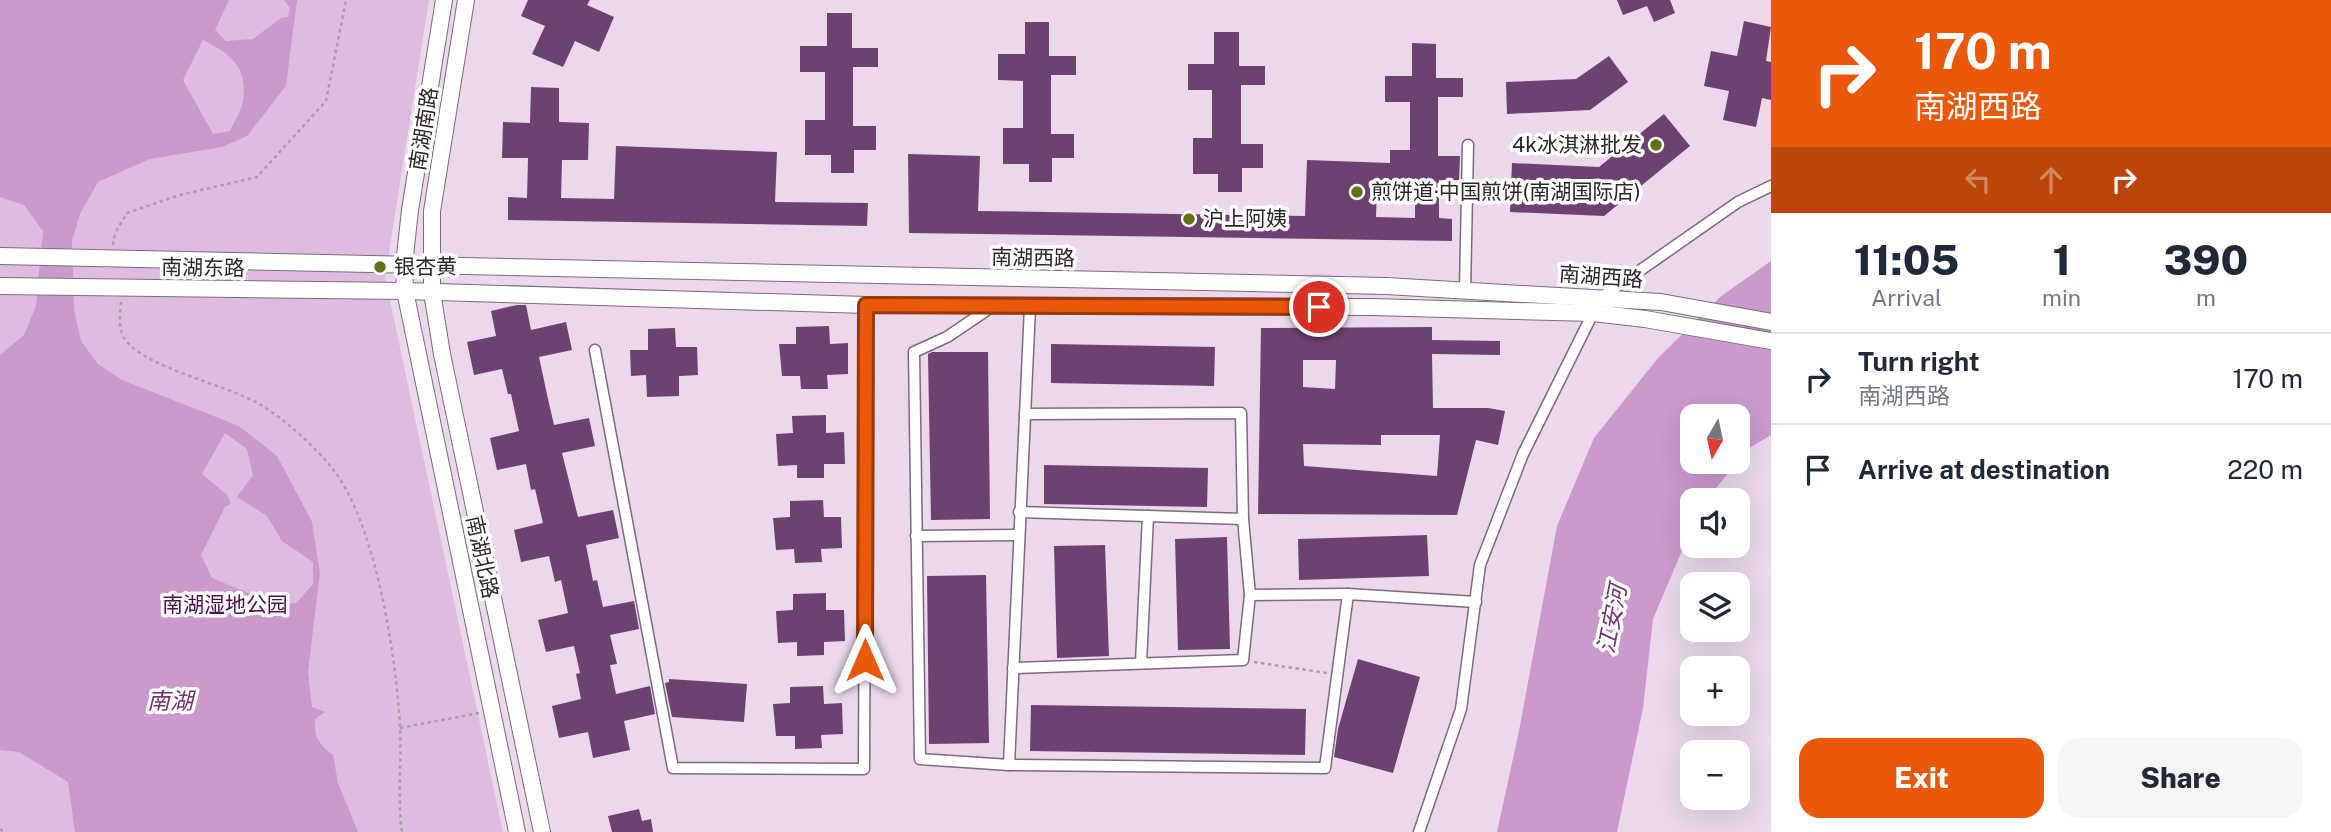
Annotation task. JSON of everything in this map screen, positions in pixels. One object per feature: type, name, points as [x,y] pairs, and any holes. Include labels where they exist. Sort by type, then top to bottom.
[{"type":"main road","name":"南湖南路","points":[[405,291],[404,265],[410,210],[444,0]]},
{"type":"main road","name":"南湖南路","points":[[432,292],[432,211],[466,0]]},
{"type":"main road","name":"南湖东路","points":[[0,256],[404,265]]},
{"type":"main road","name":"南湖西路","points":[[404,265],[1372,286],[1661,302],[1771,322]]},
{"type":"main road","name":"南湖东路","points":[[0,286],[405,291]]},
{"type":"main road","name":"南湖西路","points":[[405,291],[866,305],[1372,307],[1593,313],[1645,319],[1771,341]]},
{"type":"main road","name":"南湖北路","points":[[405,291],[517,832]]},
{"type":"main road","name":"南湖北路","points":[[432,292],[442,354],[542,832]]},
{"type":"street","points":[[1465,290],[1468,145]]},
{"type":"street","points":[[1419,832],[1461,709],[1480,565],[1523,454],[1593,313],[1602,297],[1738,202],[1771,186]]},
{"type":"street","points":[[595,350],[673,768],[864,769],[866,305]]},
{"type":"street","points":[[993,306],[947,337],[914,352],[920,759],[1009,765],[1325,768],[1348,594]]},
{"type":"street","points":[[1009,765],[1030,307]]},
{"type":"street","points":[[1013,667],[1243,660],[1250,595],[1243,519],[1241,413],[1025,414]]},
{"type":"street","points":[[1019,512],[1243,519]]},
{"type":"street","points":[[1141,663],[1148,516]]},
{"type":"street","points":[[916,536],[1018,535]]},
{"type":"street","points":[[1250,595],[1348,594],[1476,602]]},
{"type":"path","points":[[111,259],[115,233],[127,214],[180,195],[257,177],[326,101],[346,0]]},
{"type":"path","points":[[122,288],[119,322],[124,338],[136,351],[150,360],[216,384],[260,405],[297,433],[331,468],[348,492],[378,580],[394,663],[400,728],[398,806],[402,832]]},
{"type":"path","points":[[1243,660],[1338,674]]},
{"type":"path","points":[[400,728],[492,710]]},
{"type":"green space","name":"南湖湿地公园","points":[[0,0],[429,0],[385,277],[503,832],[0,832]]},
{"type":"water","name":"南湖","points":[[0,0],[229,0],[215,30],[226,41],[253,39],[281,18],[288,17],[290,8],[284,0],[297,0],[286,86],[247,136],[222,147],[150,159],[98,182],[80,214],[72,241],[74,309],[81,341],[98,364],[122,380],[239,426],[277,456],[312,522],[320,573],[308,672],[312,707],[325,712],[315,719],[315,731],[320,744],[333,755],[338,783],[358,832],[75,832],[68,782],[19,752],[0,750],[0,355],[24,335],[36,306],[43,231],[24,205],[0,197]],"holes":[[[203,40],[235,62],[243,78],[242,104],[230,131],[213,134],[183,80]],[[225,433],[247,449],[253,475],[237,497],[267,516],[282,541],[313,562],[313,584],[296,603],[277,605],[212,578],[201,555],[225,507],[231,504],[227,495],[202,474]]]},
{"type":"water","name":"江安河","points":[[1771,261],[1771,435],[1750,447],[1750,404],[1680,404],[1680,474],[1727,474],[1716,488],[1680,488],[1680,555],[1653,619],[1643,708],[1617,832],[1497,832],[1519,731],[1557,526],[1594,438],[1658,358],[1720,297]]},
{"type":"building","points":[[528,0],[590,0],[587,5],[614,17],[599,52],[575,41],[563,67],[532,54],[545,26],[521,16]]},
{"type":"building","points":[[1617,0],[1670,0],[1675,13],[1654,22],[1647,6],[1623,15]]},
{"type":"building","points":[[827,13],[852,13],[852,48],[878,48],[878,67],[853,67],[853,126],[876,126],[876,150],[854,150],[854,173],[831,173],[831,155],[805,155],[805,120],[825,120],[825,72],[800,72],[800,46],[827,46]]},
{"type":"building","points":[[1744,21],[1771,27],[1766,61],[1771,62],[1771,100],[1762,98],[1756,127],[1723,120],[1729,91],[1704,86],[1711,51],[1737,56]]},
{"type":"building","points":[[1025,22],[1049,22],[1049,56],[1076,56],[1076,75],[1051,75],[1051,134],[1074,134],[1074,158],[1052,158],[1052,182],[1029,182],[1029,164],[1003,164],[1003,128],[1023,128],[1023,81],[998,80],[998,54],[1025,54]]},
{"type":"building","points":[[1214,32],[1239,32],[1239,66],[1265,66],[1265,85],[1241,85],[1241,144],[1263,144],[1263,168],[1242,168],[1242,192],[1218,192],[1218,174],[1193,174],[1193,138],[1212,138],[1212,90],[1188,90],[1188,64],[1214,64]]},
{"type":"building","points":[[1412,43],[1436,44],[1436,78],[1463,78],[1463,97],[1438,97],[1438,156],[1460,156],[1459,180],[1439,180],[1439,218],[1452,219],[1452,241],[909,233],[908,154],[980,156],[978,211],[1305,216],[1307,160],[1390,163],[1390,150],[1410,150],[1410,102],[1385,102],[1385,76],[1412,76]],"holes":[[[1377,185],[1415,185],[1415,218],[1376,217]]]},
{"type":"building","points":[[1609,56],[1628,82],[1590,110],[1507,114],[1506,82],[1576,79]]},
{"type":"building","points":[[531,87],[559,88],[559,122],[589,123],[588,160],[562,160],[561,198],[614,199],[616,146],[777,152],[775,202],[868,203],[867,226],[508,220],[508,197],[527,198],[528,158],[502,158],[503,122],[530,123]]},
{"type":"building","points":[[1664,114],[1690,146],[1604,216],[1510,212],[1512,163],[1599,167]]},
{"type":"building","points":[[526,305],[531,330],[566,322],[572,350],[539,357],[548,399],[554,425],[589,418],[595,446],[562,453],[578,517],[613,510],[619,538],[586,545],[593,581],[597,580],[603,607],[634,601],[639,629],[610,635],[617,664],[610,665],[616,694],[650,686],[655,714],[624,721],[630,750],[593,758],[588,732],[559,738],[552,706],[581,699],[576,674],[580,673],[574,646],[546,652],[538,620],[568,613],[561,580],[555,582],[549,556],[521,562],[514,530],[543,523],[535,489],[531,490],[526,464],[497,470],[490,438],[519,431],[511,394],[508,394],[502,369],[474,375],[467,342],[496,336],[491,311]]},
{"type":"building","points":[[829,326],[830,344],[848,343],[848,374],[827,375],[828,389],[801,389],[800,376],[782,376],[779,344],[796,344],[796,327]]},
{"type":"building","points":[[1432,327],[1432,340],[1500,341],[1500,355],[1432,354],[1433,408],[1488,408],[1505,411],[1498,445],[1476,440],[1457,515],[1258,514],[1261,328]],"holes":[[[1303,360],[1336,360],[1335,389],[1303,387]],[[1381,435],[1440,435],[1437,476],[1304,466],[1303,444],[1381,445]]]},
{"type":"building","points":[[675,328],[676,347],[697,347],[698,375],[679,376],[679,396],[647,397],[646,375],[631,376],[630,350],[648,350],[648,329]]},
{"type":"building","points":[[1051,344],[1215,347],[1214,386],[1051,383]]},
{"type":"building","points":[[988,352],[990,519],[931,520],[928,354]]},
{"type":"building","points":[[826,415],[826,433],[844,432],[845,464],[824,464],[824,478],[797,478],[797,465],[778,466],[776,434],[793,433],[792,416]]},
{"type":"building","points":[[1044,465],[1208,468],[1207,507],[1044,504]]},
{"type":"building","points":[[823,500],[824,517],[841,517],[842,548],[821,549],[822,562],[795,563],[794,549],[776,550],[773,518],[790,517],[790,501]]},
{"type":"building","points":[[1427,535],[1429,576],[1299,580],[1298,539]]},
{"type":"building","points":[[1227,537],[1230,649],[1178,650],[1175,539]]},
{"type":"building","points":[[1105,545],[1109,656],[1057,658],[1054,546]]},
{"type":"building","points":[[986,575],[989,743],[929,744],[927,576]]},
{"type":"building","points":[[826,593],[826,610],[844,610],[845,641],[824,642],[824,655],[797,656],[797,642],[778,643],[776,611],[793,610],[793,594]]},
{"type":"building","points":[[1358,659],[1420,677],[1393,773],[1334,757],[1338,729]]},
{"type":"building","points":[[669,679],[747,684],[744,722],[672,717],[665,683],[669,682]]},
{"type":"building","points":[[823,686],[824,704],[842,703],[843,734],[821,735],[822,748],[795,749],[795,736],[776,736],[773,704],[790,703],[790,687]]},
{"type":"building","points":[[1031,705],[1306,709],[1305,755],[1030,751]]},
{"type":"building","points":[[639,809],[642,821],[651,819],[653,832],[612,832],[608,816]]},
{"type":"place","name":"4k冰淇淋批发","points":[[1656,145]]},
{"type":"place","name":"煎饼道·中国煎饼(南湖国际店)","points":[[1357,192]]},
{"type":"place","name":"沪上阿姨","points":[[1189,219]]},
{"type":"place","name":"银杏黄","points":[[380,267]]},
{"type":"route","points":[[865,660],[866,305],[1319,307]]}]
